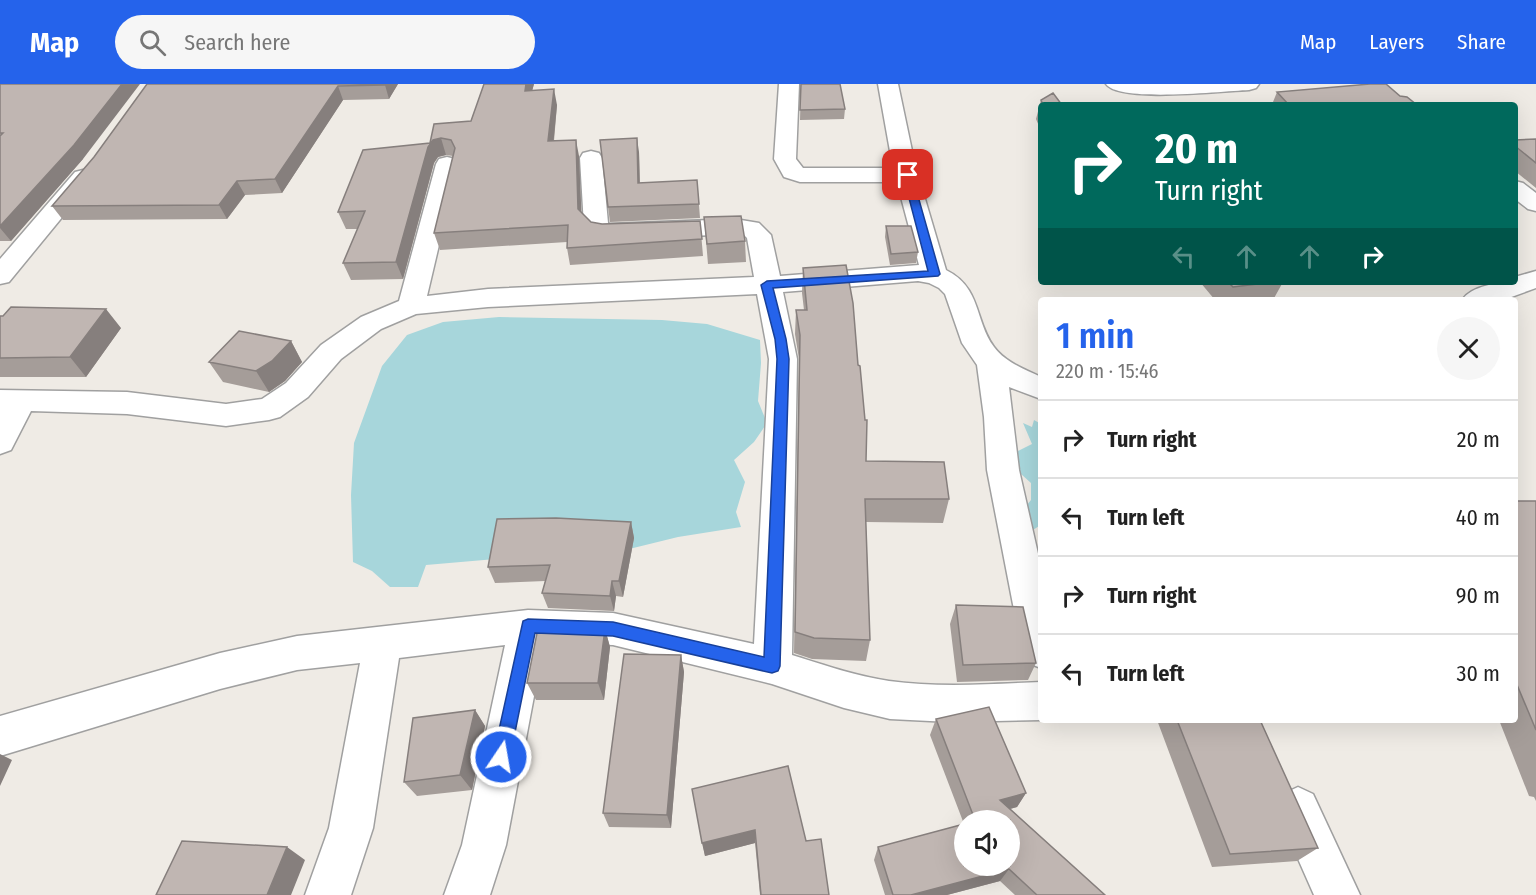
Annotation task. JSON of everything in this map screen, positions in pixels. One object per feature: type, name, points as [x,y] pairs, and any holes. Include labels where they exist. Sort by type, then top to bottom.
[{"type":"street","points":[[789,84],[785,159],[792,172],[800,175],[908,175]]},
{"type":"street","points":[[888,84],[908,175],[934,274]]},
{"type":"street","points":[[1116,84],[1125,88],[1140,89],[1249,84]]},
{"type":"street","points":[[0,276],[100,156]]},
{"type":"street","points":[[591,158],[596,226],[605,232],[735,226],[750,228],[759,235],[767,285],[781,339],[783,359],[772,666]]},
{"type":"street","points":[[411,306],[447,164]]},
{"type":"street","points":[[1518,190],[1536,204]]},
{"type":"street","points":[[0,442],[10,401],[127,403],[226,415],[269,410],[297,390],[339,346],[371,323],[411,306],[488,298],[767,285],[934,274],[945,278],[957,290],[980,349],[991,363],[1038,387]]},
{"type":"street","points":[[1489,297],[1531,287]]},
{"type":"street","points":[[991,363],[999,417],[1003,470],[1038,637]]},
{"type":"street","points":[[467,895],[484,845],[528,626]]},
{"type":"street","points":[[0,736],[231,668],[297,653],[528,626],[613,629],[772,666],[844,690],[891,700],[950,704],[1038,701]]},
{"type":"street","points":[[328,895],[351,828],[383,642]]},
{"type":"street","points":[[1283,775],[1337,895]]},
{"type":"water","points":[[499,317],[662,320],[707,324],[760,340],[758,401],[767,423],[754,442],[734,460],[745,482],[736,512],[741,527],[678,537],[617,552],[426,565],[418,587],[390,587],[372,571],[353,562],[351,495],[354,443],[382,366],[407,335],[443,322]]},
{"type":"water","points":[[1034,420],[1038,422],[1038,527],[1021,538],[1015,519],[1031,500],[1031,483],[1011,465],[1016,452],[1032,444],[1023,423],[1032,427]]},
{"type":"building","points":[[0,84],[122,84],[74,145],[0,226],[0,136],[3,133],[0,133]]},
{"type":"building","points":[[147,84],[385,85],[338,86],[275,179],[237,181],[219,205],[52,206],[94,157]]},
{"type":"building","points":[[484,84],[526,84],[525,91],[554,89],[548,141],[576,140],[578,209],[591,222],[602,224],[700,221],[702,239],[567,248],[568,225],[434,233],[455,148],[451,140],[441,138],[433,140],[428,147],[396,262],[343,263],[365,211],[338,212],[363,150],[430,143],[434,124],[471,121]]},
{"type":"building","points":[[801,84],[840,84],[845,109],[800,110]]},
{"type":"building","points":[[1386,84],[1400,96],[1407,97],[1413,102],[1286,102],[1277,92]]},
{"type":"building","points":[[1053,93],[1060,102],[1042,102],[1041,100]]},
{"type":"building","points":[[637,138],[638,183],[697,180],[699,204],[608,207],[600,140]]},
{"type":"building","points":[[1536,139],[1536,163],[1518,148],[1518,140]]},
{"type":"building","points":[[741,216],[745,241],[707,244],[704,217]]},
{"type":"building","points":[[886,226],[911,226],[918,252],[891,254]]},
{"type":"building","points":[[846,265],[853,303],[865,420],[867,420],[866,461],[944,462],[949,499],[865,499],[870,640],[814,638],[795,632],[800,335],[796,310],[807,310],[803,268]]},
{"type":"building","points":[[11,307],[106,309],[70,357],[0,358],[0,316],[3,316]]},
{"type":"building","points":[[239,331],[291,341],[272,361],[256,371],[209,362]]},
{"type":"building","points":[[1518,501],[1536,501],[1536,730],[1518,687]]},
{"type":"building","points":[[556,518],[631,522],[619,581],[612,581],[610,596],[542,593],[550,565],[488,567],[497,519]]},
{"type":"building","points":[[956,605],[1023,607],[1036,663],[963,665]]},
{"type":"building","points":[[538,628],[605,629],[598,683],[527,683]]},
{"type":"building","points":[[624,654],[681,655],[667,815],[603,813]]},
{"type":"building","points":[[989,707],[1026,793],[1000,800],[1011,810],[971,810],[936,719]]},
{"type":"building","points":[[475,710],[460,775],[404,782],[413,718]]},
{"type":"building","points":[[1178,723],[1261,723],[1318,848],[1230,854]]},
{"type":"building","points":[[788,766],[806,841],[821,839],[829,895],[761,895],[755,830],[702,843],[692,789]]},
{"type":"building","points":[[1020,818],[1105,895],[1037,895],[1017,876],[1020,876]]},
{"type":"building","points":[[954,827],[954,876],[983,876],[911,895],[893,895],[878,847]]},
{"type":"building","points":[[182,841],[287,847],[267,895],[156,895]]},
{"type":"route","points":[[501,757],[528,626],[613,629],[772,666],[783,359],[781,339],[767,285],[918,273],[934,274],[908,175]]}]
